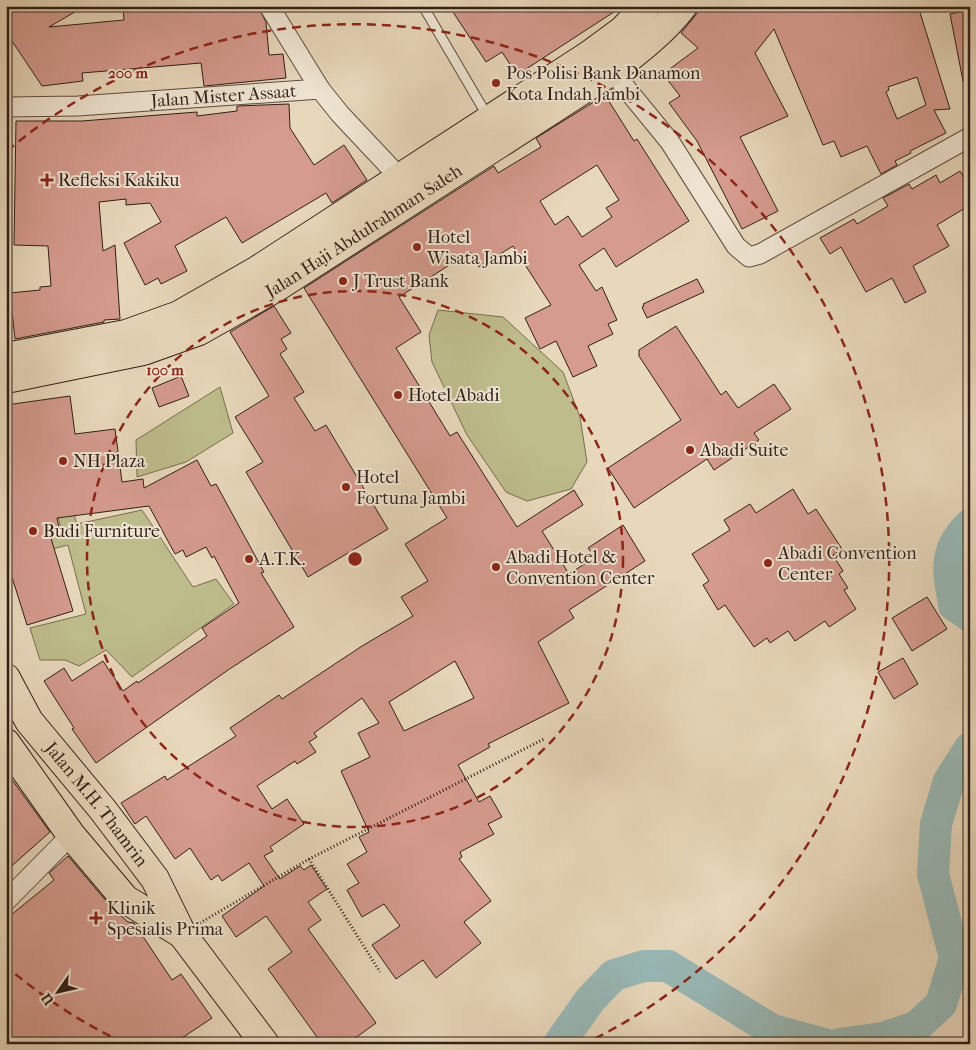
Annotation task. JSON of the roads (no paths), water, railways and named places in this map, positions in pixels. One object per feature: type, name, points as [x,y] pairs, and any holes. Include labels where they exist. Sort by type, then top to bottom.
[{"type":"highway","name":"Jalan Haji Abdulrahman Saleh","points":[[6,357],[126,334],[179,315],[256,271],[401,179],[589,55],[623,30],[662,11]]},
{"type":"highway","name":"Jalan Haji Abdulrahman Saleh","points":[[6,379],[143,351],[199,331],[277,287],[612,70],[647,44],[662,11]]},
{"type":"highway","name":"Jalan M.H. Thamrin","points":[[6,678],[29,721],[103,810],[155,878],[182,934],[265,1044]]},
{"type":"highway","name":"Jalan M.H. Thamrin","points":[[6,743],[71,835],[125,899],[182,934]]},
{"type":"street","points":[[269,6],[320,89]]},
{"type":"street","points":[[612,70],[670,142],[736,246],[749,257],[760,254],[970,137]]},
{"type":"street","name":"Jalan Mister Assaat","points":[[6,107],[78,106],[320,89],[340,114],[401,179]]},
{"type":"street","points":[[6,901],[71,835]]},
{"type":"lane","points":[[423,6],[490,119]]},
{"type":"waterway","points":[[970,525],[955,544],[951,553],[949,572],[954,605],[970,616]]},
{"type":"waterway","points":[[839,1044],[883,1038],[916,1027],[941,1004],[955,958],[933,874],[936,824],[949,781],[970,748]]},
{"type":"waterway","points":[[559,1044],[590,1000],[614,975],[644,966],[668,966],[772,1030],[824,1044]]},
{"type":"place","name":"Pos Polisi Bank Danamon Kota Indah Jambi","points":[[496,83]]},
{"type":"place","name":"Refleksi Kakiku","points":[[47,180]]},
{"type":"place","name":"Hotel Wisata Jambi","points":[[417,247]]},
{"type":"place","name":"J Trust Bank","points":[[343,281]]},
{"type":"place","name":"Hotel Abadi","points":[[398,395]]},
{"type":"place","name":"Abadi Suite","points":[[690,450]]},
{"type":"place","name":"NH Plaza","points":[[63,461]]},
{"type":"place","name":"Hotel Fortuna Jambi","points":[[346,487]]},
{"type":"place","name":"Budi Furniture","points":[[33,531]]},
{"type":"place","name":"A.T.K.","points":[[249,559]]},
{"type":"place","name":"Abadi Convention Center","points":[[768,563]]},
{"type":"place","name":"Abadi Hotel & Convention Center","points":[[496,567]]},
{"type":"place","name":"Klinik Spesialis Prima","points":[[96,918]]}]
